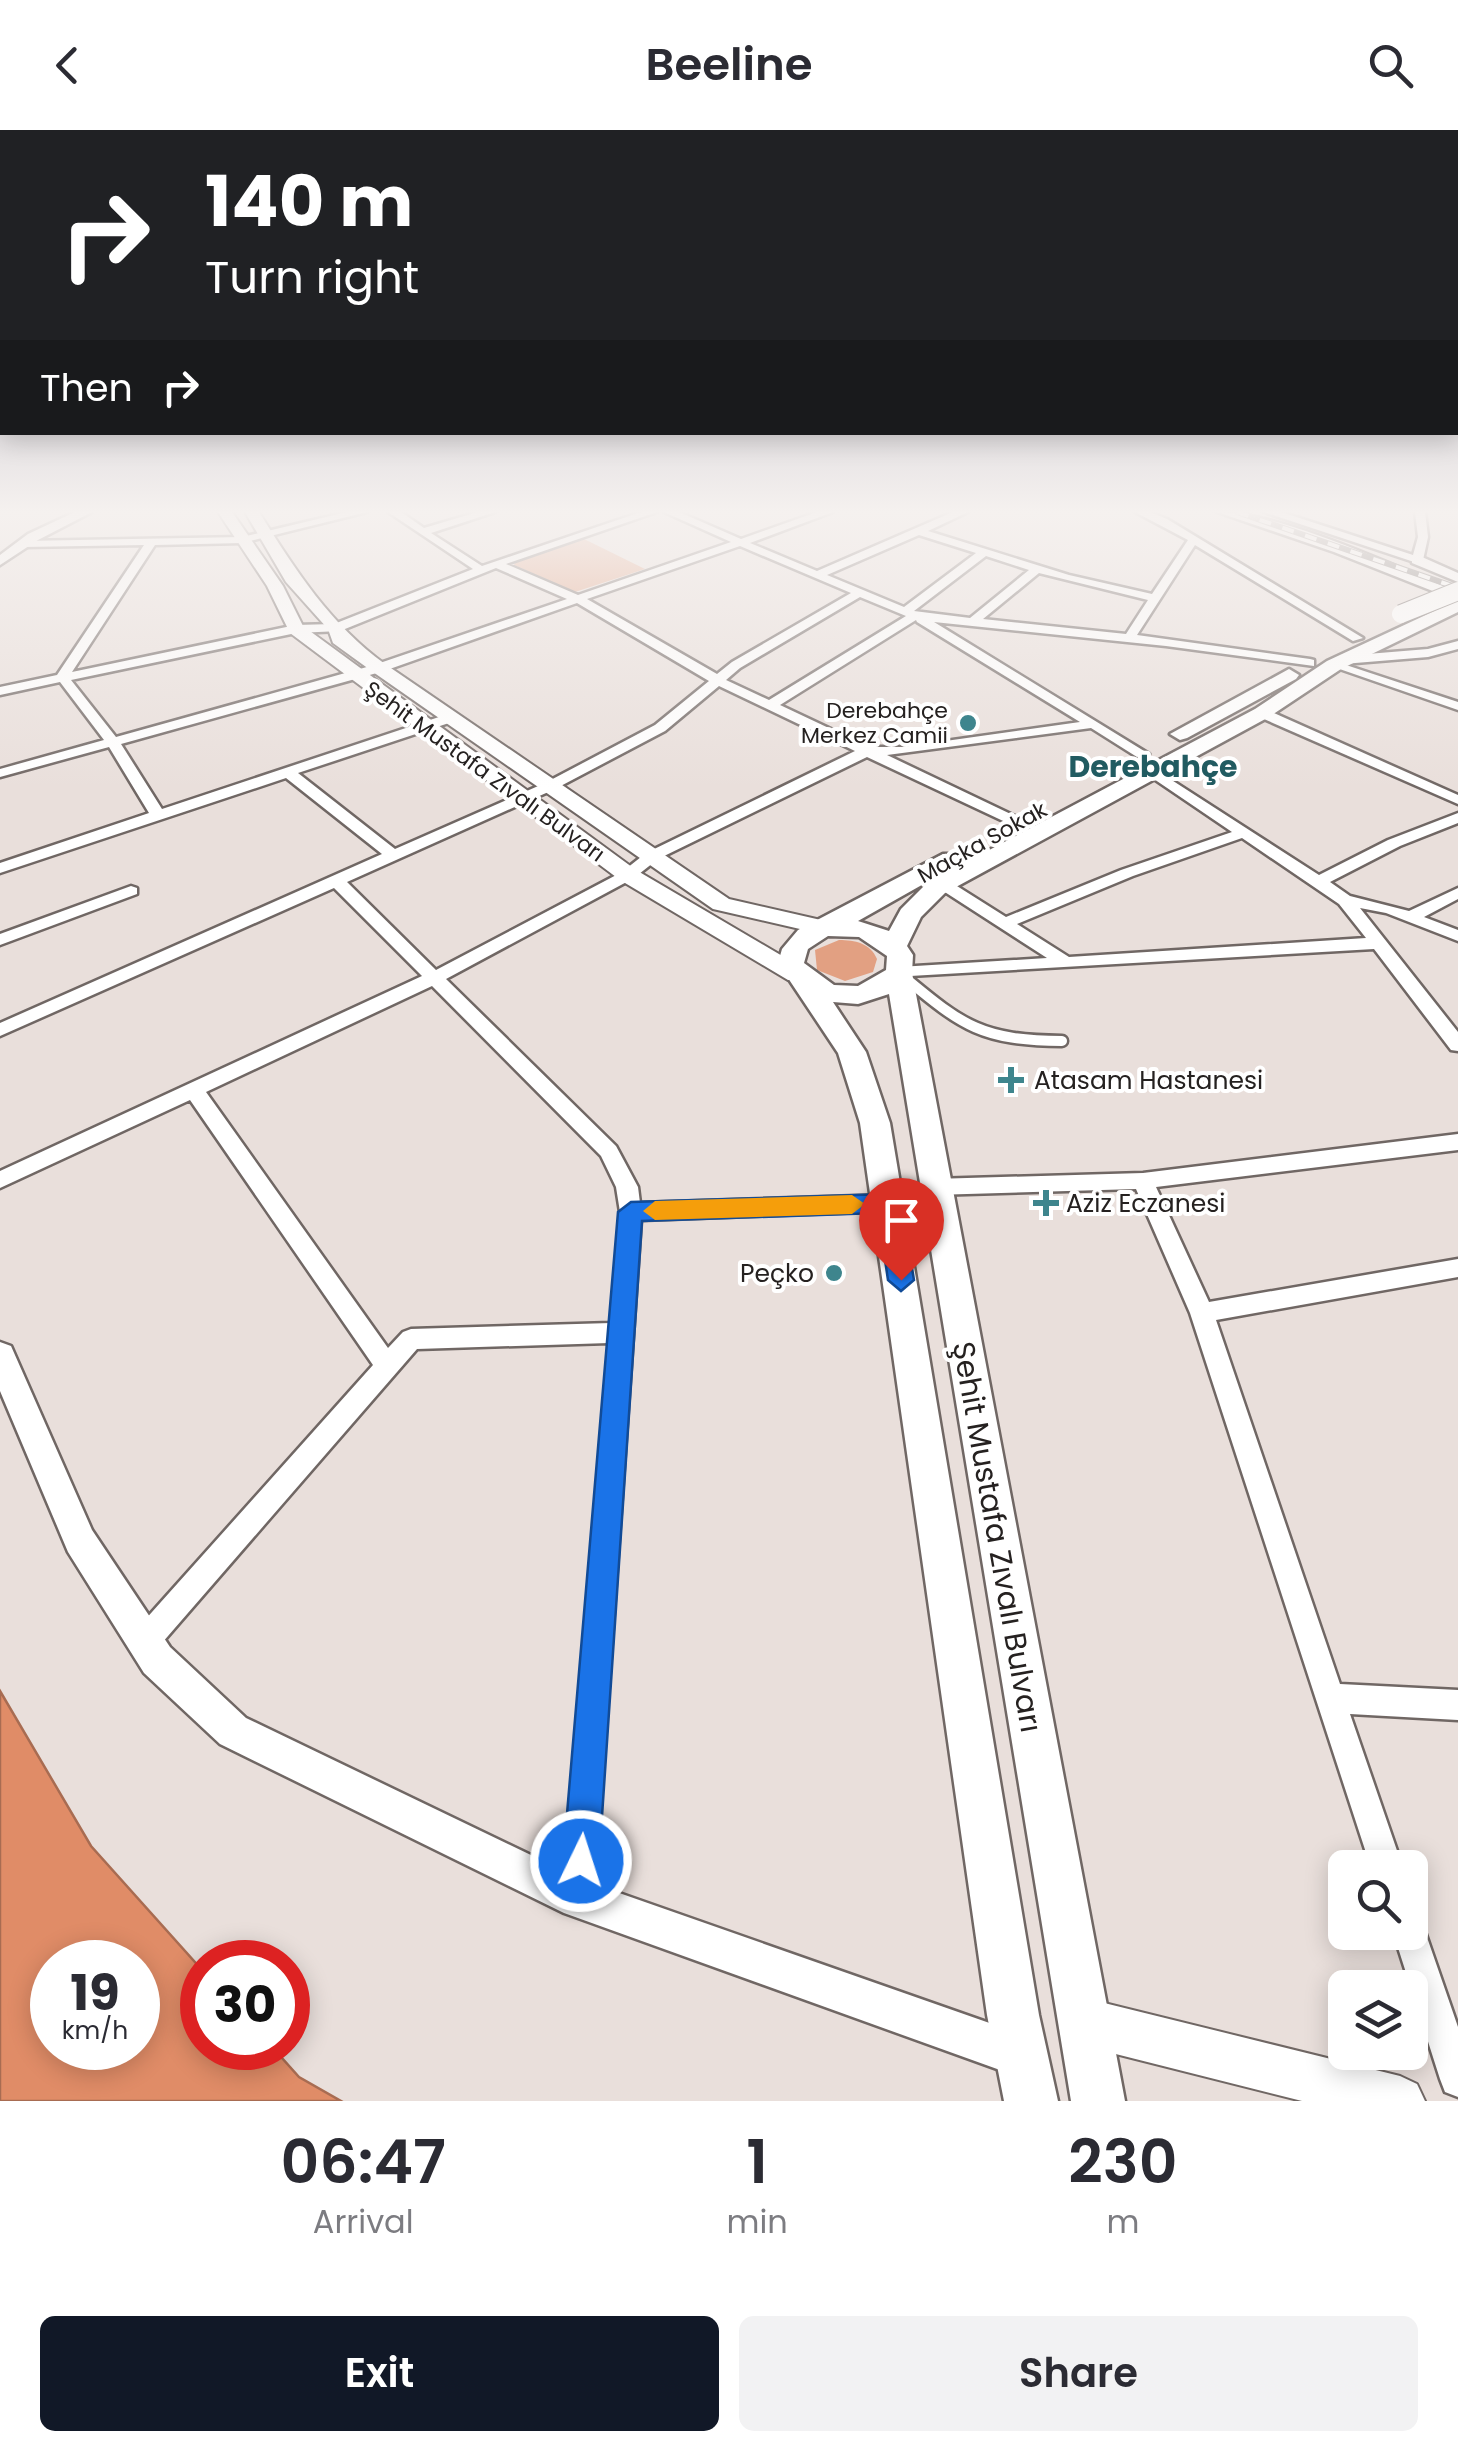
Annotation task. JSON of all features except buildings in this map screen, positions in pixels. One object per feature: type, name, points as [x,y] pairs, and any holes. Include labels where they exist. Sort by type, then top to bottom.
[{"type":"main road","name":"Şehit Mustafa Zıvalı Bulvarı","points":[[285,604],[296,628],[354,674],[525,796],[628,876],[803,980],[852,1052],[875,1124],[889,1203],[1031,2101]]},
{"type":"main road","name":"Şehit Mustafa Zıvalı Bulvarı","points":[[314,604],[336,628],[339,639],[721,904],[826,928]]},
{"type":"main road","name":"Maçka Sokak","points":[[896,960],[910,914],[943,884],[1310,663],[1437,604]]},
{"type":"main road","name":"Maçka Sokak","points":[[826,928],[1016,822],[1262,713],[1408,618],[1458,605]]},
{"type":"main road","points":[[826,928],[857,928],[896,960],[878,991],[842,996],[803,980],[791,964],[798,941],[826,928]]},
{"type":"main road","name":"Şehit Mustafa Zıvalı Bulvarı","points":[[896,960],[1098,2101]]},
{"type":"main road","points":[[1084,2022],[1400,2101]]},
{"type":"street","points":[[62,677],[110,604]]},
{"type":"street","points":[[0,690],[296,628],[336,628],[396,604]]},
{"type":"street","points":[[0,773],[379,668],[568,604]]},
{"type":"street","points":[[587,604],[721,682],[1016,822]]},
{"type":"street","points":[[0,1030],[550,786],[660,728],[721,682],[736,665],[839,604]]},
{"type":"street","points":[[883,604],[910,614],[1092,724],[1243,833],[1345,900],[1458,1045]]},
{"type":"street","points":[[770,705],[922,604]]},
{"type":"street","points":[[970,623],[994,604]]},
{"type":"street","points":[[1129,639],[1150,604]]},
{"type":"street","points":[[1301,604],[1357,638]]},
{"type":"street","points":[[910,614],[1310,663]]},
{"type":"street","points":[[1339,663],[1458,645]]},
{"type":"street","points":[[1441,649],[1458,658]]},
{"type":"street","points":[[1339,663],[1458,706]]},
{"type":"street","points":[[62,677],[113,742],[157,814]]},
{"type":"street","points":[[1262,713],[1456,797]]},
{"type":"street","points":[[0,868],[450,718]]},
{"type":"street","points":[[0,1180],[436,977],[628,876],[652,856],[867,751],[904,751],[1092,724]]},
{"type":"street","points":[[290,774],[393,855]]},
{"type":"street","points":[[1318,882],[1394,843],[1458,818]]},
{"type":"street","points":[[1005,924],[1127,873],[1243,833]]},
{"type":"street","points":[[336,880],[609,1150],[627,1187],[631,1212],[578,1899]]},
{"type":"street","points":[[943,884],[1065,962]]},
{"type":"street","points":[[0,940],[131,892]]},
{"type":"street","points":[[1412,916],[1458,893]]},
{"type":"street","points":[[1345,900],[1412,916],[1458,936]]},
{"type":"street","points":[[896,960],[1065,962],[1378,943]]},
{"type":"street","points":[[194,1090],[387,1366]]},
{"type":"street","points":[[934,1187],[1142,1180],[1458,1142]]},
{"type":"street","points":[[1142,1180],[1202,1313],[1382,1850]]},
{"type":"street","points":[[631,1212],[889,1203]]},
{"type":"street","points":[[1202,1313],[1454,1275]]},
{"type":"street","points":[[145,1641],[411,1339],[621,1333]]},
{"type":"street","points":[[0,1354],[80,1541],[157,1660],[233,1731],[578,1899],[1022,2056]]},
{"type":"street","points":[[1331,1698],[1458,1705]]},
{"type":"street","points":[[1415,1950],[1458,2079]]},
{"type":"lane","points":[[896,960],[973,1033],[1008,1042],[1062,1041]]},
{"type":"shaded area","points":[[839,940],[870,949],[877,959],[873,972],[845,981],[817,970],[815,950]]},
{"type":"shaded area","points":[[0,1691],[91,1846],[180,1945],[180,2070],[293,2070],[341,2101],[0,2101]]},
{"type":"slow traffic","points":[[655,1211],[852,1204]]},
{"type":"place","name":"Derebahçe Merkez Camii","points":[[968,723]]},
{"type":"place","name":"Atasam Hastanesi","points":[[1011,1080]]},
{"type":"place","name":"Aziz Eczanesi","points":[[1046,1203]]},
{"type":"place","name":"Peçko","points":[[834,1273]]},
{"type":"district","name":"Derebahçe","points":[[1153,767]]},
{"type":"route","points":[[581,1861],[631,1212],[889,1203],[901,1280]]}]
